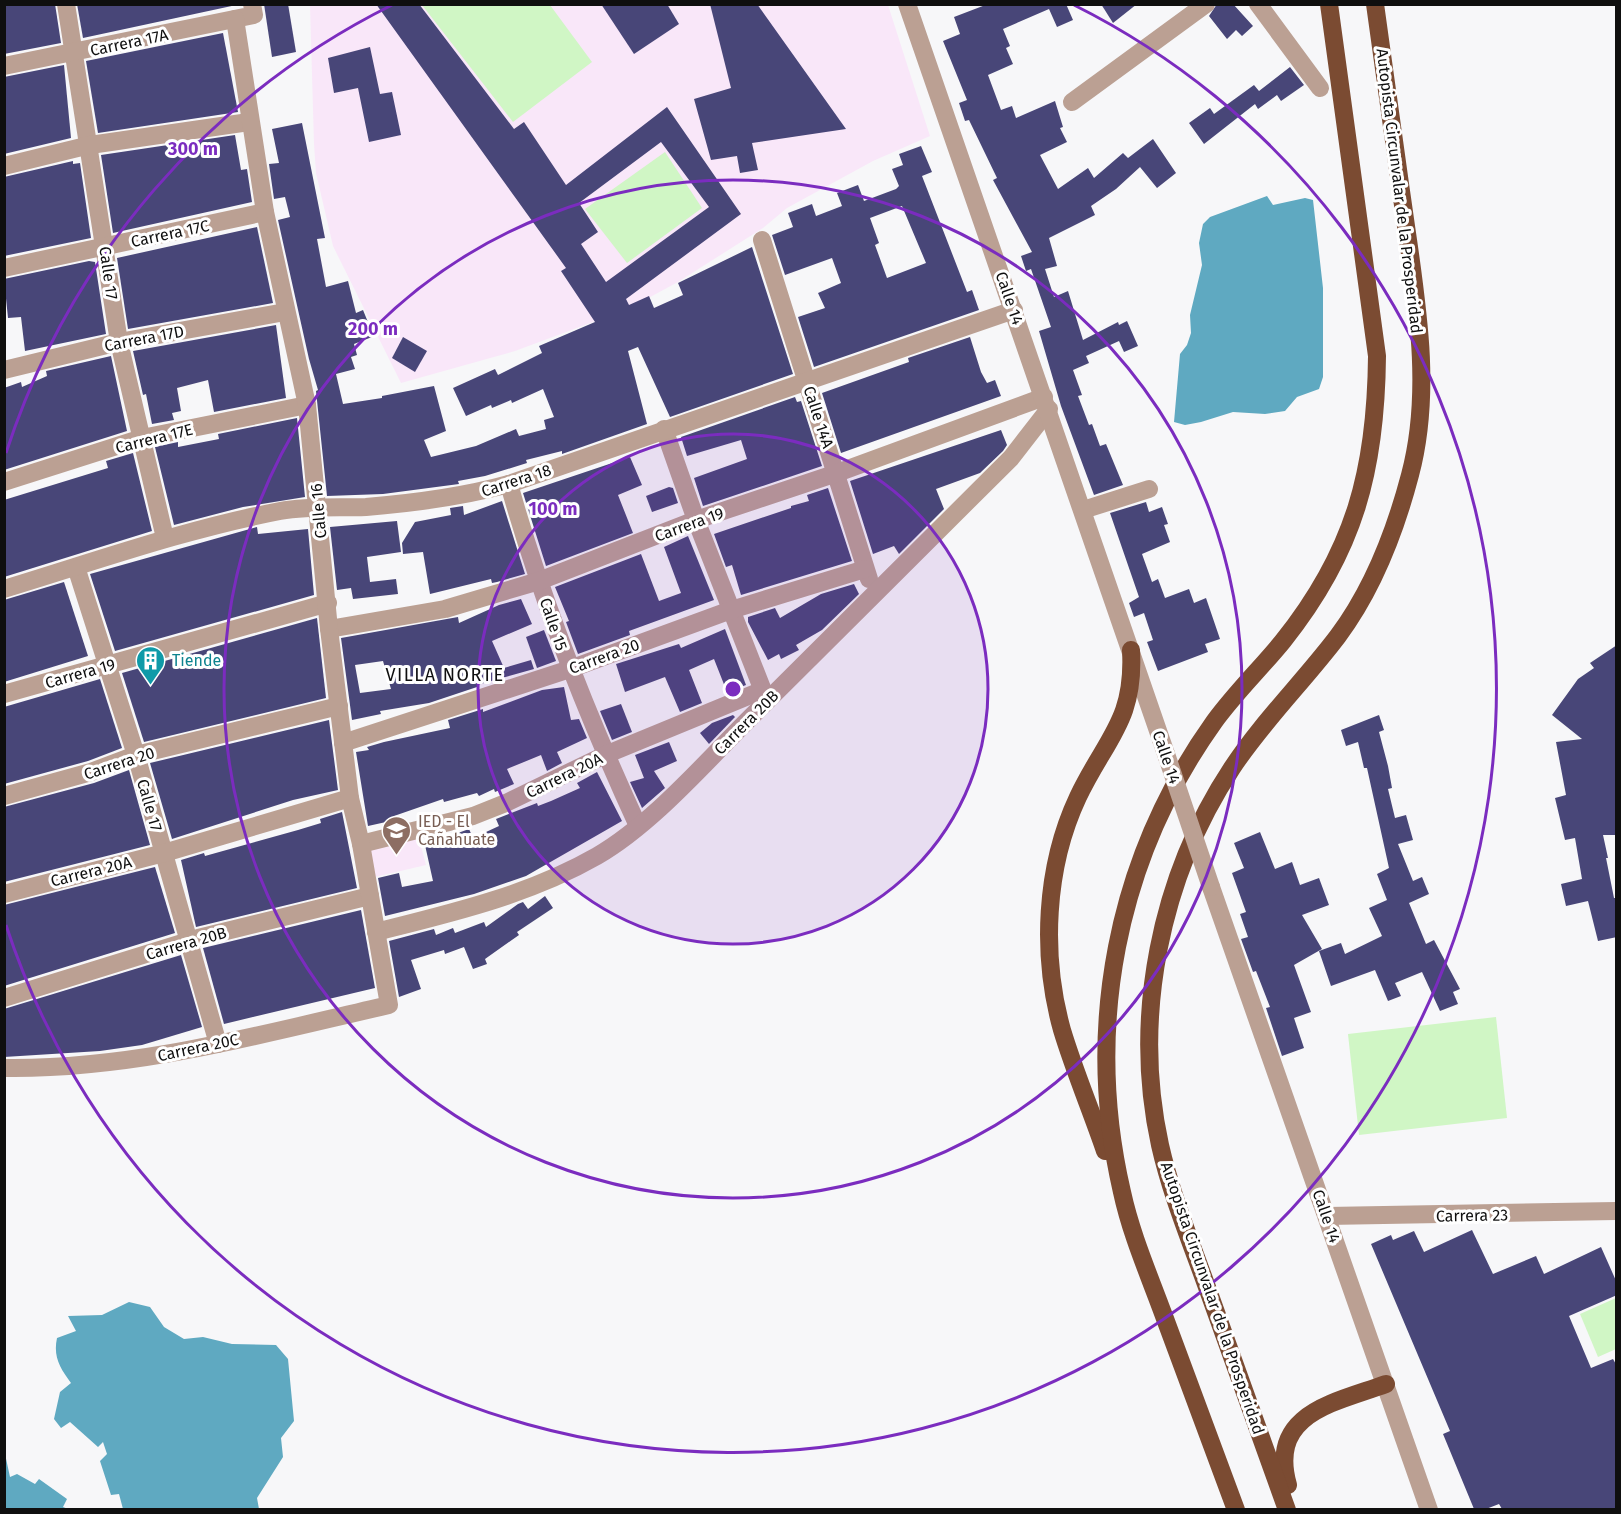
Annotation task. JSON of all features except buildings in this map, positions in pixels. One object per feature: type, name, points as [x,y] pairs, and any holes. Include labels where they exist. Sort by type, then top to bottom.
[{"type":"highway","points":[[1142,1254],[1122,1195],[1110,1134],[1105,1071],[1107,1009],[1115,947],[1130,886],[1152,828],[1181,772],[1215,720],[1283,641],[1335,566],[1356,516],[1369,463],[1376,412],[1377,356],[1329,4]]},
{"type":"highway","name":"Autopista Circunvalar de la Prosperidad","points":[[1287,1509],[1178,1207],[1160,1144],[1150,1079],[1150,1014],[1158,949],[1172,896],[1200,824],[1233,767],[1340,633],[1368,589],[1393,529],[1411,472],[1421,394],[1419,316],[1375,4]]},
{"type":"highway","points":[[1131,650],[1132,679],[1126,710],[1078,797],[1065,831],[1055,873],[1049,919],[1052,978],[1062,1029],[1236,1509]]},
{"type":"highway","points":[[1294,1509],[1282,1465],[1284,1445],[1295,1426],[1303,1418],[1323,1407],[1386,1384]]},
{"type":"street","name":"Calle 17","points":[[66,4],[90,145],[119,342],[165,538]]},
{"type":"street","name":"Calle 14","points":[[907,4],[1047,403],[1211,887],[1429,1509]]},
{"type":"street","points":[[1072,102],[1206,4]]},
{"type":"street","points":[[1258,4],[1320,88]]},
{"type":"street","name":"Carrera 17A","points":[[4,66],[235,19],[253,10]]},
{"type":"street","name":"Calle 16","points":[[235,19],[249,122],[265,212],[285,312],[308,405],[329,629],[350,798],[361,844],[389,1005]]},
{"type":"street","points":[[4,166],[90,145],[249,122]]},
{"type":"street","name":"Carrera 17C","points":[[4,268],[265,212]]},
{"type":"street","name":"Calle 14A","points":[[762,240],[874,595]]},
{"type":"street","name":"Carrera 18","points":[[4,589],[165,538],[280,511],[317,506],[362,507],[418,502],[468,495],[509,484],[1014,310]]},
{"type":"street","name":"Carrera 17D","points":[[4,370],[119,342],[285,312]]},
{"type":"street","name":"Carrera 19","points":[[329,629],[445,609],[539,581],[696,520],[1047,403]]},
{"type":"street","name":"Carrera 20B","points":[[376,932],[480,905],[539,884],[599,855],[638,826],[765,695],[874,595],[1011,458],[1047,403]]},
{"type":"street","name":"Carrera 17E","points":[[4,482],[142,438],[308,405]]},
{"type":"street","points":[[664,429],[696,520],[765,695]]},
{"type":"street","name":"Calle 15","points":[[509,484],[539,581],[570,669],[605,755],[638,826]]},
{"type":"street","points":[[1083,510],[1149,489]]},
{"type":"street","name":"Calle 17","points":[[76,567],[136,755],[218,1044]]},
{"type":"street","name":"Carrera 20","points":[[343,743],[570,669],[732,610],[866,569]]},
{"type":"street","name":"Carrera 19","points":[[4,694],[328,603]]},
{"type":"street","name":"Carrera 20A","points":[[361,844],[473,816],[508,802],[605,755],[765,695]]},
{"type":"street","name":"Carrera 20","points":[[4,796],[91,772],[136,755],[339,706]]},
{"type":"street","name":"Carrera 20A","points":[[4,894],[164,853],[350,798]]},
{"type":"street","name":"Carrera 20B","points":[[4,998],[189,941],[370,896]]},
{"type":"street","name":"Carrera 20C","points":[[4,1068],[35,1069],[128,1062],[389,1005]]},
{"type":"street","name":"Carrera 23","points":[[1328,1216],[1617,1211]]},
{"type":"shaded area","points":[[310,5],[888,5],[930,136],[873,161],[787,208],[763,228],[678,282],[628,309],[515,351],[401,383],[333,246],[316,173]]},
{"type":"shaded area","name":"IED - El Cañahuate","points":[[418,835],[426,865],[375,877],[367,847]]},
{"type":"green space","points":[[422,5],[550,5],[592,62],[513,122]]},
{"type":"green space","points":[[665,152],[702,208],[627,263],[585,209]]},
{"type":"green space","points":[[1496,1017],[1507,1118],[1359,1135],[1348,1034]]},
{"type":"green space","points":[[1616,1298],[1616,1349],[1598,1357],[1580,1314]]},
{"type":"water","points":[[1267,196],[1273,205],[1305,198],[1313,200],[1323,288],[1323,377],[1319,389],[1297,397],[1285,411],[1265,414],[1233,412],[1185,425],[1174,422],[1180,354],[1187,345],[1191,333],[1190,315],[1202,265],[1199,243],[1203,224],[1210,217]]},
{"type":"water","points":[[129,1302],[150,1307],[164,1327],[184,1339],[203,1337],[232,1344],[276,1345],[288,1359],[294,1421],[281,1438],[283,1457],[257,1498],[259,1509],[123,1509],[119,1494],[111,1495],[100,1461],[107,1454],[103,1442],[98,1447],[70,1422],[61,1428],[54,1419],[60,1392],[71,1383],[61,1367],[56,1351],[57,1338],[76,1331],[68,1316],[102,1315]]},
{"type":"water","points":[[5,1454],[10,1477],[17,1474],[35,1484],[39,1479],[67,1499],[63,1507],[68,1509],[5,1509]]},
{"type":"place","name":"Tiende","points":[[151,686]]},
{"type":"place","name":"IED - El Cañahuate","points":[[397,856]]},
{"type":"district","name":"VILLA NORTE","points":[[445,675]]}]
